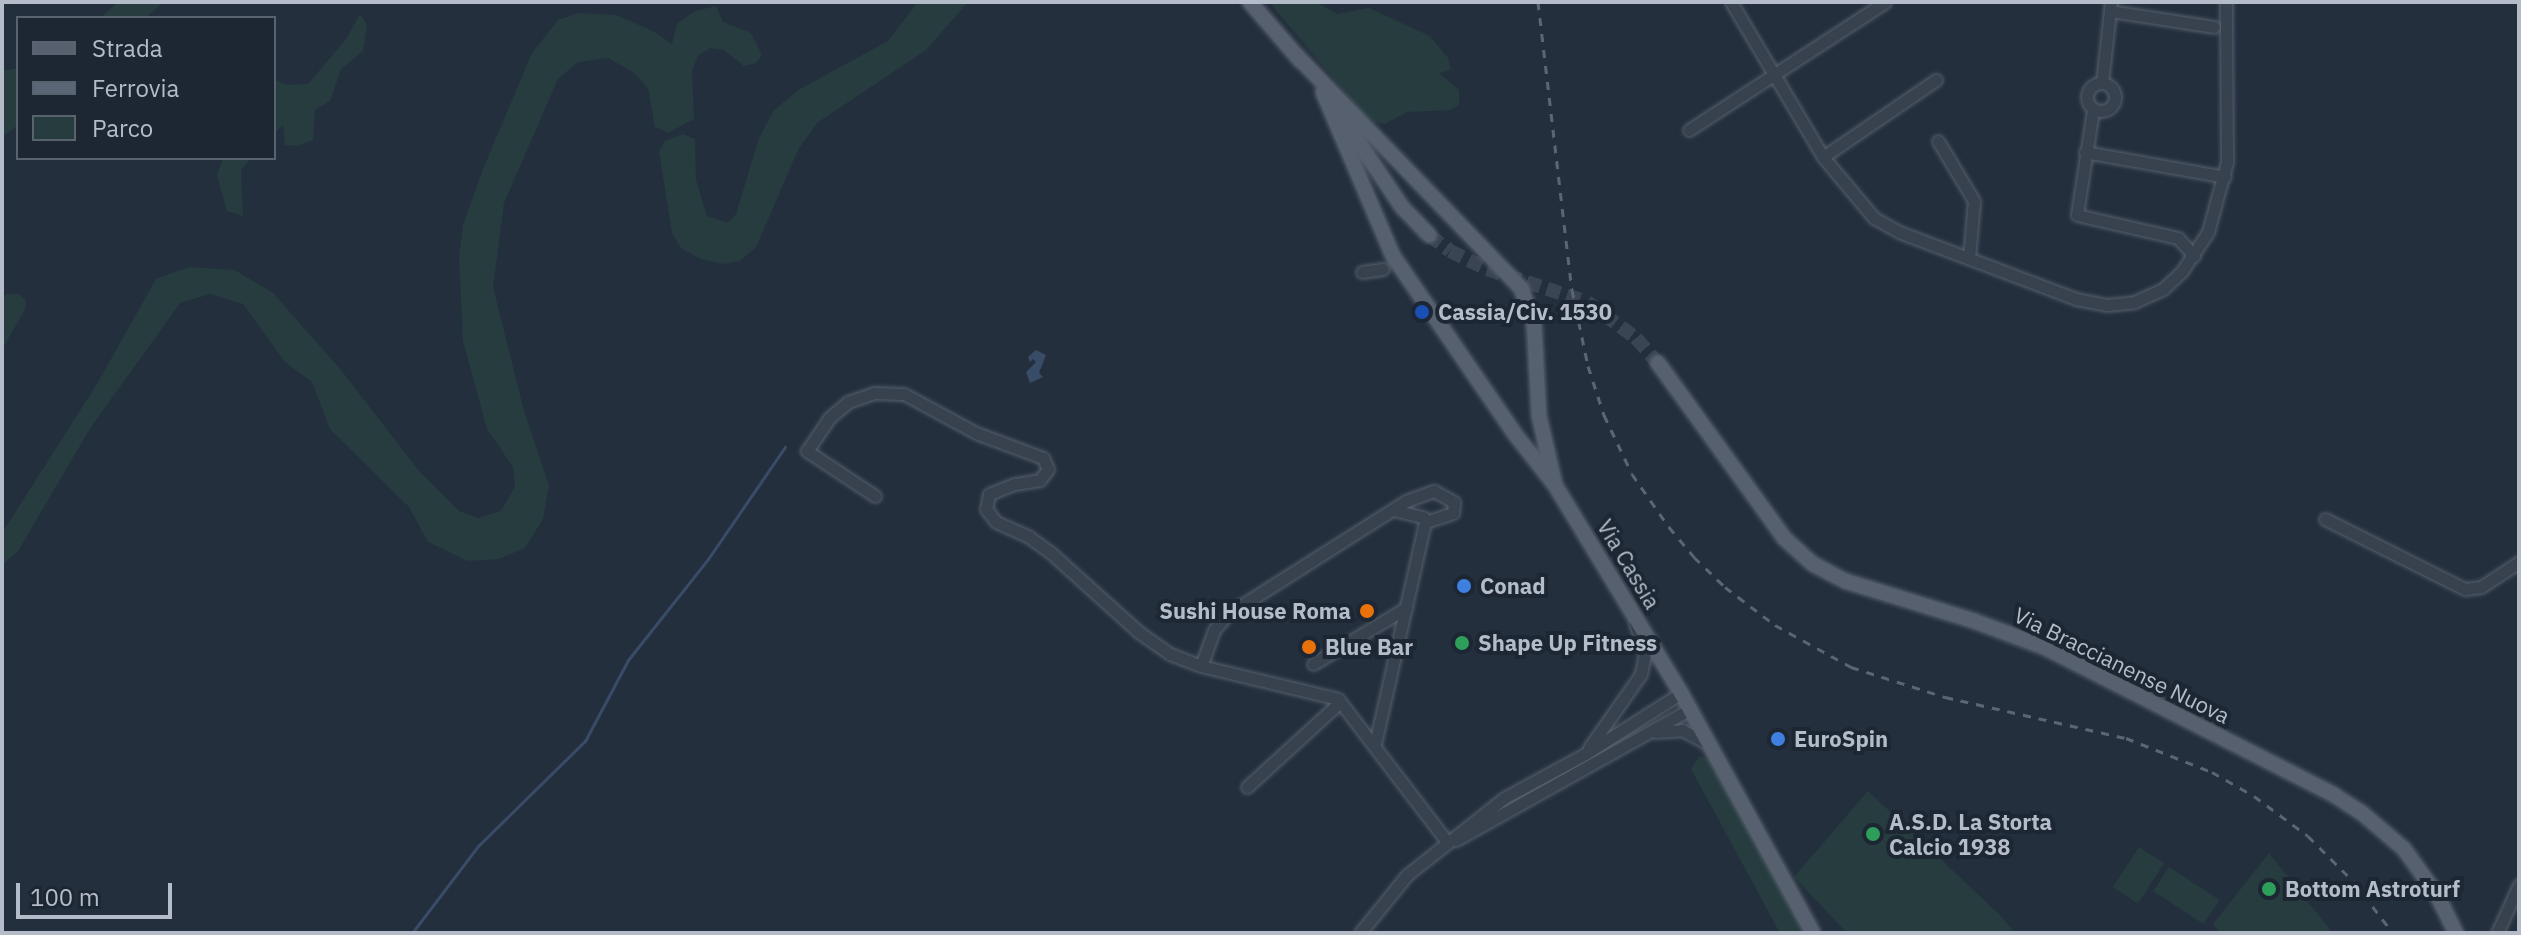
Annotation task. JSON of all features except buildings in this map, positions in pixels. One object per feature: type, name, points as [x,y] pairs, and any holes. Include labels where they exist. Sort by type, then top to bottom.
[{"type":"main road","points":[[1250,2],[1296,55],[1521,288],[1534,323],[1539,416],[1555,485]]},
{"type":"main road","points":[[1296,55],[1402,207],[1429,235]]},
{"type":"main road","name":"Via Cassia","points":[[1323,92],[1393,256],[1514,433],[1555,485],[1681,693],[1813,933]]},
{"type":"main road","name":"Via Braccianense Nuova","points":[[1658,363],[1779,532],[1813,564],[1845,581],[1974,621],[2044,647],[2334,795],[2362,813],[2404,849],[2437,895],[2456,933]]},
{"type":"street","points":[[1731,2],[1823,157],[1854,199],[1874,218],[1899,232],[2076,299],[2107,305],[2134,302],[2158,292],[2194,256],[2208,232],[2225,177],[2229,97],[2226,2]]},
{"type":"street","points":[[1689,130],[1885,2]]},
{"type":"street","points":[[2102,83],[2110,6],[2214,27]]},
{"type":"street","points":[[1823,157],[1936,80]]},
{"type":"street","points":[[2093,110],[2107,110],[2114,103],[2113,90],[2102,83],[2093,85],[2087,93],[2087,102],[2093,110],[2077,215],[2178,238],[2194,256]]},
{"type":"street","points":[[1938,141],[1974,201],[1969,258]]},
{"type":"street","points":[[2085,152],[2225,177]]},
{"type":"street","points":[[1362,272],[1383,269]]},
{"type":"street","points":[[875,496],[807,451],[829,418],[848,402],[874,393],[904,394],[976,433],[1028,449],[1043,458],[1048,469],[1040,480],[1014,484],[989,494],[986,509],[996,522],[1029,537],[1051,553],[1156,645],[1201,666],[1321,693],[1340,702],[1449,837]]},
{"type":"street","points":[[1201,666],[1214,630],[1228,614],[1406,501],[1434,491],[1454,502],[1453,513],[1425,522]]},
{"type":"street","points":[[1375,744],[1425,522],[1423,517],[1394,510]]},
{"type":"street","points":[[2325,519],[2465,589],[2481,587],[2519,562]]},
{"type":"street","points":[[1585,754],[1644,664],[1643,649],[1628,604]]},
{"type":"street","points":[[1313,664],[1406,608]]},
{"type":"street","points":[[1360,933],[1407,875],[1449,837],[1504,798],[1585,754],[1681,693]]},
{"type":"street","points":[[1247,787],[1340,702]]},
{"type":"street","points":[[1449,837],[1651,733],[1690,709]]},
{"type":"street","points":[[1612,716],[1628,744]]},
{"type":"street","points":[[1651,733],[1682,730],[1708,744]]},
{"type":"street","points":[[2497,933],[2519,885]]},
{"type":"green space","points":[[118,2],[164,2],[148,16],[102,16]]},
{"type":"green space","points":[[918,2],[968,2],[926,50],[817,123],[799,148],[756,247],[740,261],[722,264],[701,259],[681,248],[672,233],[659,151],[665,141],[683,134],[695,139],[696,180],[707,216],[728,223],[736,214],[759,138],[774,110],[800,89],[888,41]]},
{"type":"green space","points":[[1269,2],[1316,2],[1337,14],[1369,8],[1430,36],[1448,58],[1451,70],[1439,73],[1459,90],[1459,105],[1450,110],[1407,112],[1385,124],[1374,122],[1363,114]]},
{"type":"green space","points":[[716,6],[723,22],[751,33],[762,55],[756,63],[744,66],[724,50],[710,48],[698,56],[692,71],[694,119],[668,133],[655,127],[648,88],[633,72],[608,58],[578,62],[558,79],[504,203],[493,287],[524,411],[549,485],[543,519],[525,548],[499,559],[468,561],[428,542],[409,507],[330,429],[312,382],[285,362],[243,304],[210,294],[180,303],[91,427],[18,551],[2,565],[2,533],[97,384],[156,279],[189,267],[235,270],[273,293],[341,370],[419,471],[459,511],[478,518],[501,511],[515,487],[513,467],[487,429],[463,341],[459,257],[463,225],[483,169],[532,53],[558,20],[578,13],[616,15],[655,32],[672,44],[677,24],[695,11]]},
{"type":"green space","points":[[360,14],[367,25],[363,51],[341,69],[330,101],[315,110],[313,140],[298,146],[285,145],[283,125],[276,131],[276,80],[287,85],[308,84],[346,39]]},
{"type":"green space","points":[[16,68],[16,126],[2,137],[2,71]]},
{"type":"green space","points":[[222,160],[249,160],[241,170],[243,216],[227,211],[217,175]]},
{"type":"green space","points":[[18,294],[26,300],[25,309],[2,350],[2,297]]},
{"type":"green space","points":[[1700,756],[1715,761],[1811,933],[1780,933],[1691,769]]},
{"type":"green space","name":"A.S.D. La Storta Calcio 1938","points":[[1868,791],[2000,915],[2015,933],[1847,933],[1794,877]]},
{"type":"green space","points":[[2139,847],[2164,863],[2138,904],[2113,887]]},
{"type":"green space","name":"Bottom Astroturf","points":[[2269,853],[2333,933],[2220,933],[2213,924]]},
{"type":"green space","points":[[2169,867],[2219,900],[2204,924],[2153,891]]},
{"type":"water","points":[[1036,350],[1046,355],[1039,373],[1043,377],[1030,383],[1026,372],[1036,362],[1033,359],[1030,362],[1028,357]]},
{"type":"waterway","points":[[412,933],[478,846],[585,741],[628,660],[708,559],[785,447]]},
{"type":"tunnel","points":[[1429,235],[1450,251],[1487,269],[1587,302],[1636,338],[1658,363]]},
{"type":"railway","points":[[1538,2],[1572,290],[1588,366],[1604,415],[1632,474],[1694,557],[1725,587],[1775,625],[1851,667],[1945,697],[2126,738],[2212,772],[2254,796],[2308,836],[2353,881],[2393,933]]},
{"type":"place","name":"Cassia/Civ. 1530","points":[[1422,312]]},
{"type":"place","name":"Conad","points":[[1464,586]]},
{"type":"place","name":"Sushi House Roma","points":[[1367,611]]},
{"type":"place","name":"Shape Up Fitness","points":[[1462,643]]},
{"type":"place","name":"Blue Bar","points":[[1309,647]]},
{"type":"place","name":"EuroSpin","points":[[1778,739]]},
{"type":"place","name":"A.S.D. La Storta Calcio 1938","points":[[1873,834]]},
{"type":"place","name":"Bottom Astroturf","points":[[2269,889]]}]
